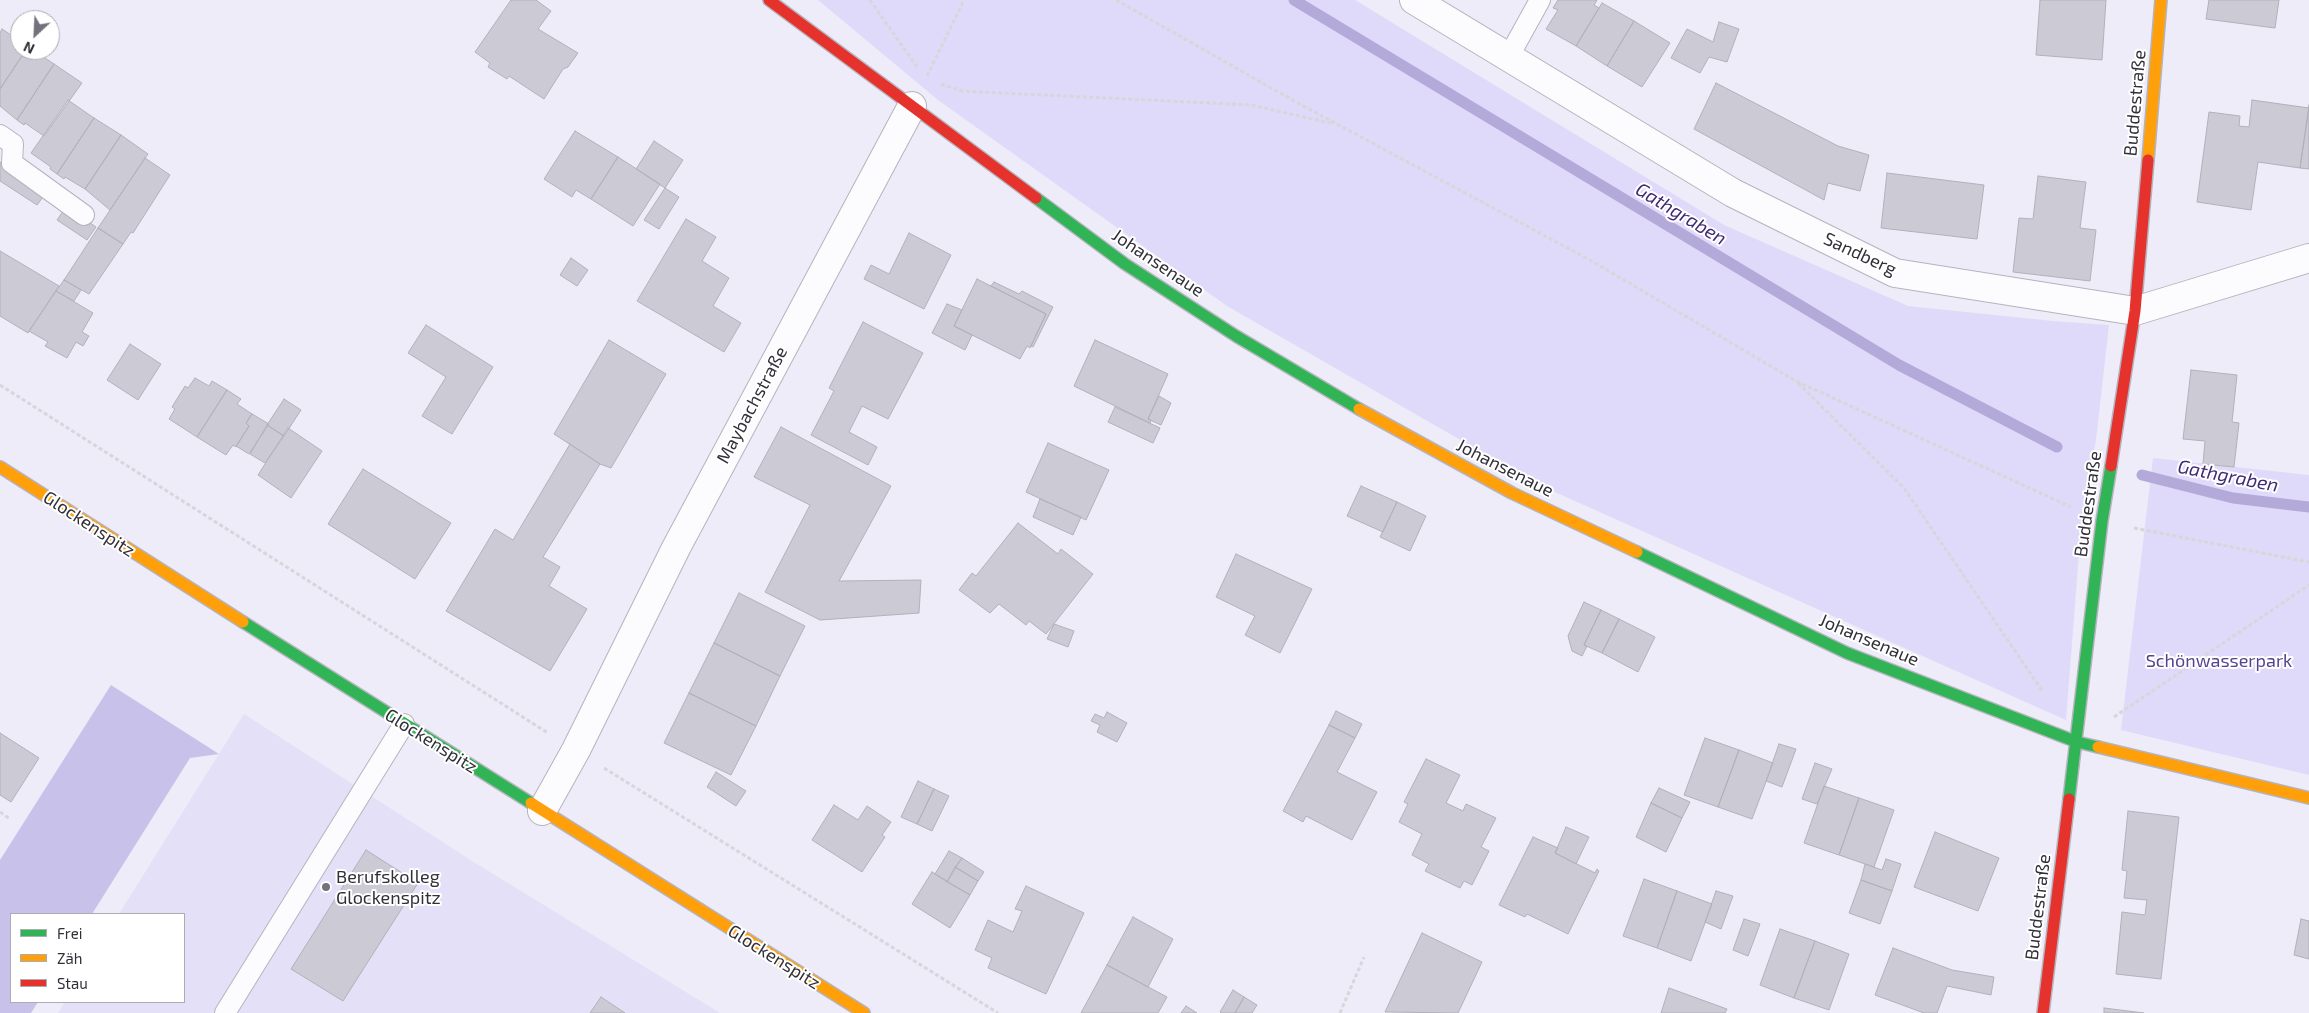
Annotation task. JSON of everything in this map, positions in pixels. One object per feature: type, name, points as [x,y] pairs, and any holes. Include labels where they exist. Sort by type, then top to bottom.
[{"type":"main road","name":"Johansenaue","points":[[769,0],[1125,264],[1236,336],[1401,433],[1512,493],[1847,653],[2077,742],[2309,798]]},
{"type":"main road","name":"Buddestraße","points":[[2043,1013],[2102,521],[2135,311],[2161,0]]},
{"type":"main road","name":"Glockenspitz","points":[[0,467],[864,1013]]},
{"type":"street","name":"Sandberg","points":[[1414,0],[1733,193],[1895,273],[2135,311],[2309,258]]},
{"type":"street","name":"Maybachstraße","points":[[542,811],[576,750],[681,539],[912,106]]},
{"type":"lane","points":[[1508,58],[1540,0]]},
{"type":"lane","points":[[0,135],[13,144],[12,163],[84,215]]},
{"type":"lane","points":[[225,1013],[404,724]]},
{"type":"path","points":[[870,0],[926,79],[962,91],[1252,105],[1338,125]]},
{"type":"path","points":[[912,106],[964,0]]},
{"type":"path","points":[[1116,0],[1338,125],[1590,260],[1796,381],[2102,521],[2309,562]]},
{"type":"path","points":[[1796,381],[1904,488],[2044,692]]},
{"type":"path","points":[[0,385],[576,750],[998,1013]]},
{"type":"path","points":[[2077,742],[2309,585]]},
{"type":"path","points":[[0,812],[10,819]]},
{"type":"path","points":[[1340,1013],[1364,958]]},
{"type":"shaded area","points":[[111,685],[219,754],[190,758],[93,913],[10,913],[10,1003],[37,1003],[31,1013],[0,1013],[0,860]]},
{"type":"shaded area","name":"Berufskolleg Glockenspitz","points":[[244,714],[472,861],[720,1013],[58,1013],[64,1003],[185,1003],[185,913],[120,913]]},
{"type":"green space","points":[[818,0],[1355,0],[1724,225],[1908,306],[2109,325],[2096,440],[2082,515],[2066,720],[1539,485],[1227,306],[938,100]]},
{"type":"green space","name":"Schönwasserpark","points":[[2153,458],[2309,475],[2309,775],[2121,730]]},
{"type":"building","points":[[511,0],[536,0],[551,11],[538,29],[578,53],[568,67],[563,69],[544,99],[509,76],[507,79],[488,67],[490,63],[475,52]]},
{"type":"building","points":[[1558,0],[1597,0],[1594,5],[1599,8],[1576,46],[1546,29],[1558,10],[1553,8]]},
{"type":"building","points":[[2040,0],[2106,0],[2102,60],[2036,55]]},
{"type":"building","points":[[2209,0],[2279,0],[2275,28],[2206,19]]},
{"type":"building","points":[[1602,3],[1634,21],[1607,66],[1576,46]]},
{"type":"building","points":[[1634,21],[1670,43],[1642,87],[1607,66]]},
{"type":"building","points":[[1719,22],[1739,29],[1727,62],[1709,57],[1700,73],[1671,58],[1687,29],[1713,42]]},
{"type":"building","points":[[2,29],[10,34],[10,60],[19,60],[0,89],[0,33]]},
{"type":"building","points":[[19,60],[48,60],[54,64],[17,120],[0,106],[0,89]]},
{"type":"building","points":[[54,64],[82,83],[44,136],[17,120]]},
{"type":"building","points":[[1716,83],[1838,146],[1869,155],[1860,191],[1828,183],[1824,200],[1694,129]]},
{"type":"building","points":[[68,100],[94,118],[57,174],[50,169],[51,167],[31,153]]},
{"type":"building","points":[[2252,100],[2309,108],[2300,168],[2258,162],[2251,210],[2197,202],[2209,112],[2240,116],[2239,126],[2249,127]]},
{"type":"building","points":[[2309,105],[2309,169],[2300,168]]},
{"type":"building","points":[[94,118],[121,135],[85,189],[57,174]]},
{"type":"building","points":[[575,131],[618,157],[591,199],[576,190],[572,197],[544,179]]},
{"type":"building","points":[[121,135],[148,154],[110,210],[85,189]]},
{"type":"building","points":[[654,141],[683,160],[665,188],[636,169]]},
{"type":"building","points":[[618,157],[660,184],[633,226],[591,199]]},
{"type":"building","points":[[145,158],[170,175],[133,233],[131,232],[123,244],[98,228]]},
{"type":"building","points":[[0,162],[46,193],[37,205],[0,181]]},
{"type":"building","points":[[1887,173],[1984,185],[1977,239],[1881,228]]},
{"type":"building","points":[[2038,176],[2086,182],[2080,228],[2096,230],[2090,281],[2013,272],[2019,218],[2033,219]]},
{"type":"building","points":[[665,188],[679,197],[659,229],[644,220]]},
{"type":"building","points":[[66,207],[96,227],[87,240],[57,220]]},
{"type":"building","points":[[686,219],[716,237],[702,261],[729,278],[713,306],[741,323],[724,352],[637,301]]},
{"type":"building","points":[[98,228],[123,244],[89,294],[64,280]]},
{"type":"building","points":[[909,233],[951,255],[924,309],[864,279],[871,265],[889,274]]},
{"type":"building","points":[[0,251],[59,286],[28,333],[0,316]]},
{"type":"building","points":[[571,258],[588,270],[577,286],[560,275]]},
{"type":"building","points":[[977,279],[1046,314],[1030,348],[1027,346],[1020,359],[954,326]]},
{"type":"building","points":[[64,280],[81,290],[74,301],[56,291]]},
{"type":"building","points":[[994,282],[1019,294],[1022,291],[1053,307],[1033,347],[1031,346],[1046,314],[991,286]]},
{"type":"building","points":[[56,291],[93,313],[82,332],[89,336],[83,346],[76,342],[67,358],[45,346],[48,342],[29,331]]},
{"type":"building","points":[[947,304],[962,310],[954,326],[972,335],[965,350],[932,333]]},
{"type":"building","points":[[863,322],[923,353],[888,419],[862,406],[849,432],[877,447],[868,465],[811,435],[834,391],[829,388]]},
{"type":"building","points":[[426,325],[493,367],[452,434],[422,416],[446,377],[408,353]]},
{"type":"building","points":[[609,340],[666,374],[611,468],[600,464],[554,434]]},
{"type":"building","points":[[1095,340],[1168,374],[1148,419],[1151,420],[1150,423],[1074,386]]},
{"type":"building","points":[[130,344],[161,364],[138,400],[107,380]]},
{"type":"building","points":[[2191,370],[2237,375],[2232,422],[2239,423],[2234,467],[2203,464],[2205,441],[2183,439]]},
{"type":"building","points":[[195,378],[209,386],[212,381],[227,390],[197,437],[169,419],[175,409],[172,407],[185,386],[188,388]]},
{"type":"building","points":[[227,390],[241,399],[237,404],[252,414],[246,423],[249,426],[236,447],[233,445],[226,455],[197,437]]},
{"type":"building","points":[[1159,396],[1171,403],[1161,425],[1148,419]]},
{"type":"building","points":[[284,399],[301,410],[284,436],[267,425]]},
{"type":"building","points":[[1115,407],[1160,428],[1153,443],[1108,422]]},
{"type":"building","points":[[252,414],[269,424],[249,454],[236,446],[249,426],[246,423]]},
{"type":"building","points":[[267,425],[284,436],[265,463],[250,454]]},
{"type":"building","points":[[781,427],[891,486],[839,581],[921,580],[919,613],[820,620],[765,592],[810,505],[754,477]]},
{"type":"building","points":[[288,428],[322,451],[291,498],[258,475]]},
{"type":"building","points":[[1048,443],[1109,470],[1086,520],[1026,492]]},
{"type":"building","points":[[570,444],[600,464],[543,557],[560,567],[549,586],[587,609],[550,671],[446,611],[495,529],[513,540]]},
{"type":"building","points":[[363,469],[451,523],[415,579],[328,524]]},
{"type":"building","points":[[1361,486],[1397,502],[1383,532],[1347,516]]},
{"type":"building","points":[[1040,499],[1081,517],[1073,535],[1033,517]]},
{"type":"building","points":[[1397,502],[1426,516],[1410,551],[1380,537]]},
{"type":"building","points":[[1018,523],[1058,554],[1061,549],[1093,574],[1046,634],[1029,621],[1026,625],[999,604],[990,613],[959,590],[972,573],[976,576]]},
{"type":"building","points":[[1236,554],[1312,589],[1280,653],[1245,635],[1255,616],[1216,597]]},
{"type":"building","points":[[739,593],[805,626],[780,676],[714,643]]},
{"type":"building","points":[[1584,602],[1601,610],[1584,645],[1587,646],[1582,656],[1572,651],[1568,636]]},
{"type":"building","points":[[1601,610],[1619,619],[1602,653],[1584,645]]},
{"type":"building","points":[[1619,619],[1655,637],[1638,672],[1602,653]]},
{"type":"building","points":[[1054,624],[1074,631],[1068,647],[1047,639]]},
{"type":"building","points":[[714,643],[780,676],[756,726],[689,693]]},
{"type":"building","points":[[689,693],[756,726],[731,775],[664,743]]},
{"type":"building","points":[[1336,711],[1362,724],[1355,738],[1329,725]]},
{"type":"building","points":[[1107,712],[1127,723],[1117,742],[1097,732],[1100,725],[1091,721],[1095,714],[1104,718]]},
{"type":"building","points":[[1329,725],[1355,738],[1337,772],[1377,792],[1352,840],[1306,816],[1303,822],[1283,811]]},
{"type":"building","points":[[0,733],[39,758],[11,802],[0,795]]},
{"type":"building","points":[[1705,738],[1739,750],[1718,807],[1684,795]]},
{"type":"building","points":[[1779,744],[1796,749],[1782,787],[1766,781]]},
{"type":"building","points":[[1739,750],[1773,763],[1752,819],[1718,807]]},
{"type":"building","points":[[1426,759],[1460,775],[1446,803],[1463,811],[1466,804],[1496,818],[1481,847],[1489,851],[1472,885],[1464,881],[1460,888],[1425,871],[1429,864],[1412,855],[1422,834],[1399,822],[1408,804],[1404,802]]},
{"type":"building","points":[[1815,763],[1832,769],[1817,804],[1802,799]]},
{"type":"building","points":[[716,772],[746,791],[736,806],[707,787]]},
{"type":"building","points":[[918,781],[934,789],[917,824],[901,817]]},
{"type":"building","points":[[1824,786],[1859,798],[1839,855],[1804,843]]},
{"type":"building","points":[[1659,788],[1690,802],[1682,818],[1651,803]]},
{"type":"building","points":[[934,789],[949,796],[932,831],[917,824]]},
{"type":"building","points":[[1859,798],[1894,810],[1874,867],[1839,855]]},
{"type":"building","points":[[1651,803],[1682,818],[1666,852],[1636,837]]},
{"type":"building","points":[[834,805],[858,820],[867,806],[891,822],[882,835],[885,837],[862,872],[812,840]]},
{"type":"building","points":[[2128,811],[2179,817],[2161,979],[2116,974],[2122,912],[2145,915],[2147,900],[2124,898],[2127,871],[2122,870]]},
{"type":"building","points":[[1566,827],[1589,837],[1576,864],[1555,853]]},
{"type":"building","points":[[1935,832],[1999,858],[1978,911],[1914,887]]},
{"type":"building","points":[[1533,837],[1558,848],[1555,853],[1595,873],[1597,869],[1599,871],[1568,934],[1527,914],[1525,917],[1499,905]]},
{"type":"building","points":[[366,850],[418,883],[343,1001],[291,969]]},
{"type":"building","points":[[949,851],[962,858],[947,882],[935,874]]},
{"type":"building","points":[[962,858],[984,872],[978,881],[955,867]]},
{"type":"building","points":[[1886,859],[1901,864],[1892,891],[1861,880],[1865,864],[1882,870]]},
{"type":"building","points":[[955,867],[978,881],[970,895],[947,882]]},
{"type":"building","points":[[932,872],[970,895],[950,928],[912,904]]},
{"type":"building","points":[[1644,879],[1677,891],[1657,948],[1623,936]]},
{"type":"building","points":[[1861,880],[1892,891],[1880,924],[1849,913]]},
{"type":"building","points":[[1026,886],[1084,913],[1046,994],[988,968],[992,958],[975,950],[988,920],[1013,932],[1022,911],[1015,909]]},
{"type":"building","points":[[1677,891],[1712,904],[1691,961],[1657,948]]},
{"type":"building","points":[[1716,891],[1733,896],[1721,929],[1705,922]]},
{"type":"building","points":[[1133,917],[1173,939],[1148,987],[1107,965]]},
{"type":"building","points":[[1744,919],[1760,924],[1748,956],[1733,950]]},
{"type":"building","points":[[2301,919],[2309,921],[2309,959],[2294,955]]},
{"type":"building","points":[[1780,929],[1815,941],[1794,998],[1760,985]]},
{"type":"building","points":[[1422,933],[1482,962],[1458,1013],[1385,1012]]},
{"type":"building","points":[[1815,941],[1849,954],[1829,1010],[1794,998]]},
{"type":"building","points":[[1893,948],[1952,970],[1994,977],[1991,995],[1947,986],[1937,1013],[1924,1013],[1875,995]]},
{"type":"building","points":[[1107,965],[1167,997],[1158,1013],[1081,1013]]},
{"type":"building","points":[[1669,988],[1727,1009],[1725,1013],[1661,1013]]},
{"type":"building","points":[[1233,990],[1244,997],[1235,1013],[1220,1012]]},
{"type":"building","points":[[601,997],[625,1013],[590,1013]]},
{"type":"building","points":[[1244,997],[1257,1005],[1252,1013],[1235,1013]]},
{"type":"building","points":[[1186,1006],[1197,1013],[1181,1013]]},
{"type":"building","points":[[2104,1008],[2144,1013],[2104,1013]]},
{"type":"waterway","name":"Gathgraben","points":[[1294,0],[1899,365],[2057,447]]},
{"type":"waterway","name":"Gathgraben","points":[[2142,475],[2233,498],[2309,507]]},
{"type":"traffic: fast","points":[[1036,198],[1125,264],[1236,336],[1359,409]]},
{"type":"traffic: fast","points":[[2069,799],[2102,521],[2111,466]]},
{"type":"traffic: fast","points":[[1637,552],[1847,653],[2077,742],[2098,747]]},
{"type":"traffic: fast","points":[[243,622],[531,803]]},
{"type":"traffic: slow","points":[[2148,160],[2161,0]]},
{"type":"traffic: slow","points":[[1359,409],[1512,493],[1637,552]]},
{"type":"traffic: slow","points":[[0,467],[243,622]]},
{"type":"traffic: slow","points":[[2098,747],[2309,798]]},
{"type":"traffic: slow","points":[[531,803],[864,1013]]},
{"type":"traffic: jam","points":[[769,0],[1036,198]]},
{"type":"traffic: jam","points":[[2111,466],[2135,311],[2148,160]]},
{"type":"traffic: jam","points":[[2043,1013],[2069,799]]},
{"type":"place","name":"Berufskolleg Glockenspitz","points":[[326,887]]}]
